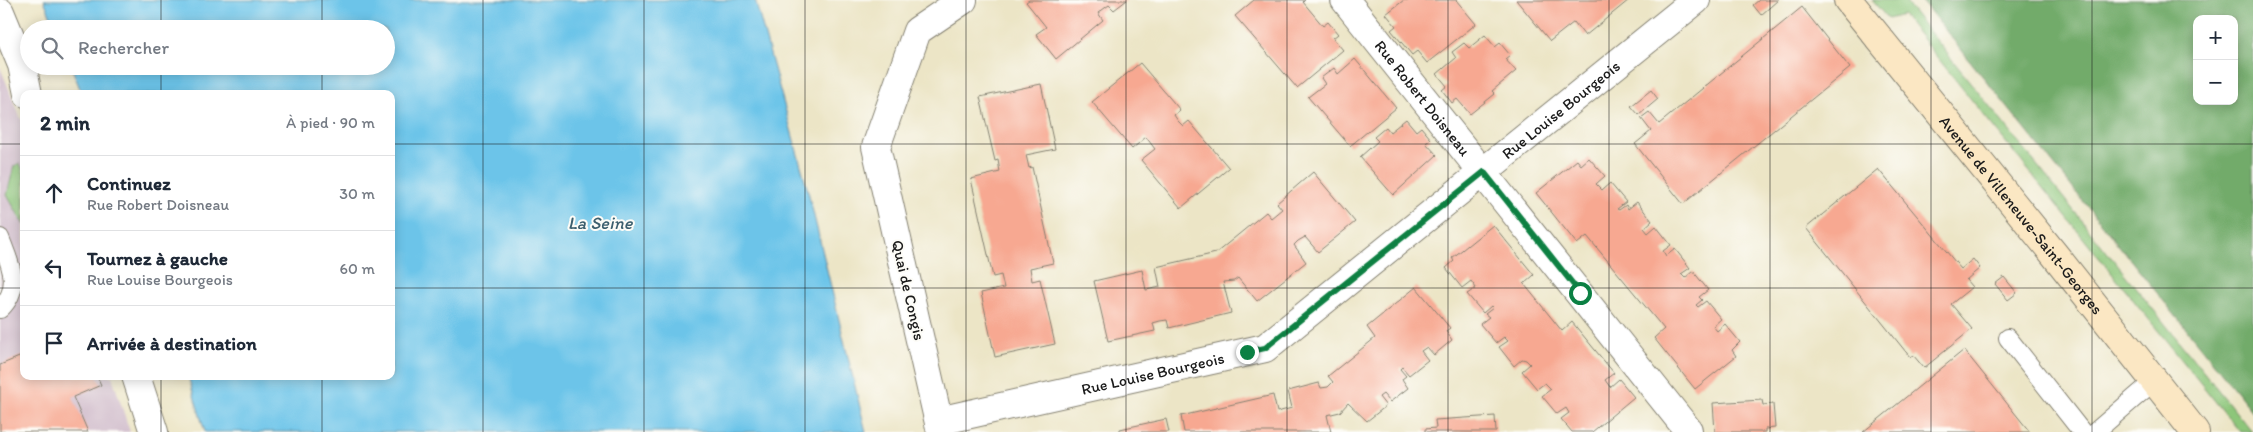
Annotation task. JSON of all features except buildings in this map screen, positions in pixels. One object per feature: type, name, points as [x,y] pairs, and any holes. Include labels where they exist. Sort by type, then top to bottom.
[{"type":"main road","name":"Avenue de Villeneuve-Saint-Georges","points":[[1848,0],[2195,432]]},
{"type":"street","name":"Quai de Congis","points":[[940,427],[876,147],[917,31],[963,0]]},
{"type":"street","name":"Rue Robert Doisneau","points":[[1345,0],[1688,430]]},
{"type":"street","name":"Rue Louise Bourgeois","points":[[940,427],[1265,348],[1696,0]]},
{"type":"street","points":[[0,12],[20,60]]},
{"type":"street","points":[[24,75],[27,90]]},
{"type":"street","points":[[137,380],[154,432]]},
{"type":"lane","points":[[0,238],[12,268],[13,284],[10,298],[0,309]]},
{"type":"lane","points":[[2008,338],[2082,432]]},
{"type":"lane","points":[[2095,432],[2154,380]]},
{"type":"shaded area","points":[[0,67],[20,116],[20,380],[113,380],[130,432],[0,432]]},
{"type":"green space","points":[[1872,0],[1904,0],[2252,432],[2240,432],[1903,15],[1888,19]]},
{"type":"green space","points":[[1921,0],[2253,0],[2253,412]]},
{"type":"green space","points":[[20,163],[20,218],[7,195],[14,166]]},
{"type":"water","name":"La Seine","points":[[44,0],[755,0],[808,191],[866,432],[205,432],[189,380],[395,380],[395,90],[80,90],[75,75],[395,75],[395,20],[52,20]]},
{"type":"route","points":[[1247,352],[1265,348],[1484,172],[1580,293]]}]
